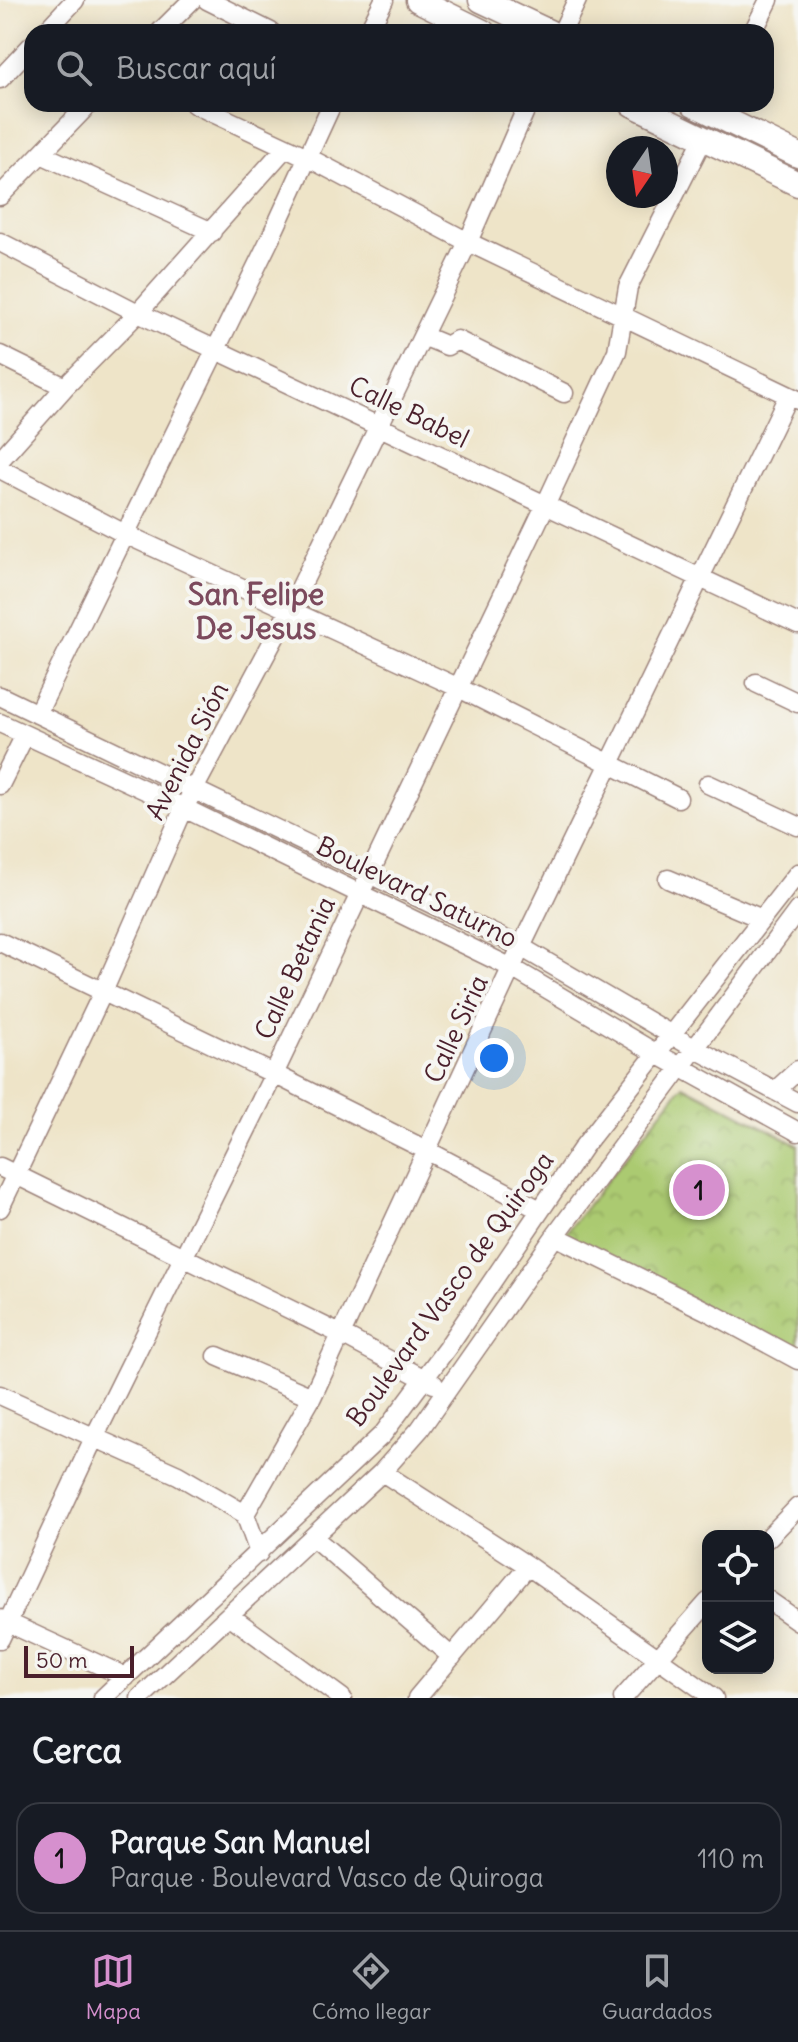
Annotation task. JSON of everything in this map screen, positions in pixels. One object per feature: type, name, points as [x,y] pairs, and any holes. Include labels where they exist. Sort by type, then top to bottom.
[{"type":"main road","points":[[418,0],[467,24]]},
{"type":"main road","points":[[481,0],[532,24]]},
{"type":"main road","points":[[648,112],[798,184]]},
{"type":"main road","points":[[718,112],[798,155]]},
{"type":"street","points":[[52,24],[75,0]]},
{"type":"street","points":[[168,24],[192,0]]},
{"type":"street","points":[[207,0],[255,24]]},
{"type":"street","points":[[372,24],[384,0]]},
{"type":"street","points":[[566,24],[577,0]]},
{"type":"street","points":[[757,24],[769,0]]},
{"type":"street","points":[[1,76],[24,53]]},
{"type":"street","points":[[0,196],[81,112]]},
{"type":"street","points":[[211,112],[307,157],[468,242],[793,398]]},
{"type":"street","points":[[37,714],[270,239],[328,112]]},
{"type":"street","name":"Avenida Sión","points":[[0,1208],[8,1171],[102,994],[184,808],[290,609],[468,242],[525,112]]},
{"type":"street","name":"Calle Betania","points":[[3,1627],[274,1074],[545,506],[617,351],[628,287],[703,139]]},
{"type":"street","points":[[0,460],[65,387],[138,313],[286,147]]},
{"type":"street","points":[[41,154],[212,232]]},
{"type":"street","name":"Calle Babel","points":[[0,242],[138,313],[798,624]]},
{"type":"street","points":[[423,336],[447,346],[457,340],[564,393]]},
{"type":"street","points":[[0,355],[65,387]]},
{"type":"street","name":"Calle Siria","points":[[245,1514],[312,1397],[521,947],[700,580],[793,398]]},
{"type":"street","points":[[0,469],[125,534],[457,687],[678,798]]},
{"type":"street","points":[[756,683],[798,703]]},
{"type":"street","name":"Boulevard Saturno","points":[[0,696],[521,947],[694,1048],[798,1103]]},
{"type":"street","name":"Boulevard Saturno","points":[[0,723],[184,808],[512,968],[657,1054],[798,1132]]},
{"type":"street","points":[[0,785],[25,735]]},
{"type":"street","points":[[708,784],[798,826]]},
{"type":"street","name":"Boulevard Vasco de Quiroga","points":[[103,1698],[383,1434],[584,1146],[798,873]]},
{"type":"street","points":[[668,879],[762,919]]},
{"type":"street","name":"Boulevard Vasco de Quiroga","points":[[151,1695],[229,1615],[382,1472],[420,1429],[555,1236],[798,910]]},
{"type":"street","points":[[0,942],[102,994],[274,1074],[540,1210]]},
{"type":"street","points":[[775,1091],[798,1070]]},
{"type":"street","points":[[8,1171],[342,1335],[447,1391]]},
{"type":"street","points":[[555,1236],[798,1360]]},
{"type":"street","points":[[217,1356],[312,1397]]},
{"type":"street","points":[[0,1395],[178,1475],[245,1514],[259,1553]]},
{"type":"street","points":[[382,1472],[528,1566],[714,1698]]},
{"type":"street","points":[[774,1532],[798,1507]]},
{"type":"street","points":[[313,1537],[452,1657]]},
{"type":"street","points":[[417,1698],[528,1566]]},
{"type":"street","points":[[771,1602],[798,1621]]},
{"type":"street","points":[[623,1698],[702,1608]]},
{"type":"street","points":[[229,1615],[342,1698]]},
{"type":"street","points":[[3,1627],[126,1677]]},
{"type":"green space","points":[[683,1085],[798,1145],[798,1355],[564,1235]]},
{"type":"place","name":"Parque San Manuel","points":[[699,1190]]},
{"type":"district","name":"San Felipe De Jesus","points":[[256,612]]}]
